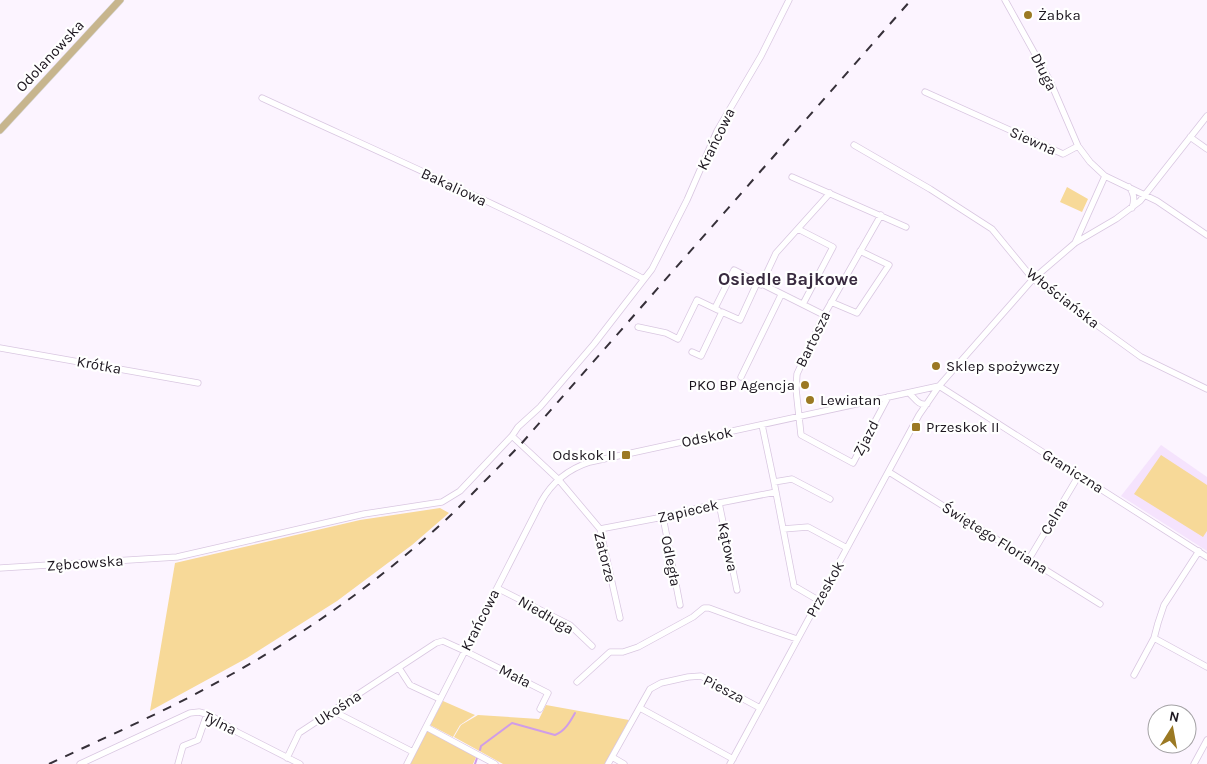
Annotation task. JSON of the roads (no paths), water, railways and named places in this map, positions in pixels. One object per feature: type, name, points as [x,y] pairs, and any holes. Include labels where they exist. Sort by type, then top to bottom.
[{"type":"main road","name":"Odolanowska","points":[[0,130],[120,0]]},
{"type":"street","name":"Krańcowa","points":[[512,436],[518,427],[540,407],[594,344],[652,269],[687,200],[717,131],[760,56],[789,0]]},
{"type":"street","name":"Długa","points":[[1005,0],[1050,81],[1078,146]]},
{"type":"street","name":"Siewna","points":[[925,92],[1063,154],[1078,146],[1090,162],[1105,176],[1146,195],[1175,212],[1207,235]]},
{"type":"street","name":"Bakaliowa","points":[[262,98],[597,254],[644,279]]},
{"type":"street","points":[[1146,195],[1207,116]]},
{"type":"street","points":[[1190,137],[1207,149]]},
{"type":"street","name":"Włościańska","points":[[854,144],[930,188],[992,230],[1033,279],[1141,357],[1207,389]]},
{"type":"street","points":[[792,176],[906,227]]},
{"type":"street","points":[[1075,243],[1105,176]]},
{"type":"street","points":[[1128,187],[1134,197],[1132,208]]},
{"type":"street","points":[[638,327],[666,333],[678,339],[697,300],[740,320],[776,254],[830,193]]},
{"type":"street","name":"Przeskok","points":[[732,762],[818,600],[920,415],[939,386],[1033,279],[1075,243],[1116,219],[1146,195]]},
{"type":"street","name":"Bartosza","points":[[799,416],[796,374],[824,315],[881,215]]},
{"type":"street","points":[[798,230],[833,247],[802,304]]},
{"type":"street","points":[[831,302],[857,313],[889,264],[860,251]]},
{"type":"street","points":[[715,308],[734,270],[824,315]]},
{"type":"street","points":[[741,377],[781,295]]},
{"type":"street","points":[[692,352],[701,356],[722,312]]},
{"type":"street","name":"Krótka","points":[[0,348],[198,383]]},
{"type":"street","name":"Odskok","points":[[558,479],[575,468],[590,462],[939,386]]},
{"type":"street","name":"Graniczna","points":[[939,386],[1207,557]]},
{"type":"street","points":[[909,393],[917,401],[922,405],[929,401],[929,392],[922,390],[916,393],[917,401],[920,415]]},
{"type":"street","name":"Zjazd","points":[[799,416],[801,435],[853,463],[888,397]]},
{"type":"street","points":[[762,425],[794,586],[818,600]]},
{"type":"street","points":[[512,436],[558,479]]},
{"type":"street","name":"Zębcowska","points":[[0,568],[177,557],[364,514],[442,502],[460,491],[512,436]]},
{"type":"street","name":"Świętego Floriana","points":[[889,472],[1100,604]]},
{"type":"street","name":"Celna","points":[[1029,559],[1079,475]]},
{"type":"street","name":"Krańcowa","points":[[407,764],[541,502],[558,479]]},
{"type":"street","name":"Zatorze","points":[[558,479],[600,529],[620,618]]},
{"type":"street","points":[[774,482],[792,479],[830,499]]},
{"type":"street","name":"Zapiecek","points":[[600,529],[776,492]]},
{"type":"street","name":"Kątowa","points":[[719,503],[737,590]]},
{"type":"street","name":"Odległa","points":[[663,517],[680,605]]},
{"type":"street","points":[[783,529],[808,527],[847,548]]},
{"type":"street","points":[[1134,675],[1154,638],[1164,605],[1199,551]]},
{"type":"street","name":"Niedługa","points":[[497,588],[570,625],[592,646]]},
{"type":"street","points":[[577,682],[610,652],[623,652],[638,647],[704,608],[709,608],[797,639]]},
{"type":"street","points":[[1154,638],[1207,667]]},
{"type":"street","name":"Ukośna","points":[[287,758],[299,733],[440,642],[446,642],[465,650]]},
{"type":"street","name":"Mała","points":[[465,650],[548,693],[540,709]]},
{"type":"street","points":[[399,668],[410,685],[440,699]]},
{"type":"street","name":"Piesza","points":[[608,764],[650,689],[661,683],[696,676],[706,678],[760,708]]},
{"type":"street","points":[[640,708],[732,762]]},
{"type":"street","points":[[333,711],[413,752]]},
{"type":"street","name":"Tylna","points":[[80,764],[190,713],[199,712],[224,722],[237,732],[300,764]]},
{"type":"street","points":[[178,764],[183,746],[198,740],[207,714]]},
{"type":"street","points":[[426,727],[495,764]]},
{"type":"street","points":[[1194,764],[1207,740]]},
{"type":"street","points":[[612,757],[624,764]]},
{"type":"waterway","points":[[480,750],[481,746],[512,723],[555,735],[564,729],[575,713]]},
{"type":"waterway","points":[[475,764],[477,758]]},
{"type":"railway","points":[[49,764],[187,698],[261,657],[347,601],[427,537],[521,444],[911,0]]},
{"type":"place","name":"Żabka","points":[[1028,15]]},
{"type":"place","name":"Sklep spożywczy","points":[[936,366]]},
{"type":"place","name":"PKO BP Agencja","points":[[805,385]]},
{"type":"place","name":"Lewiatan","points":[[810,400]]},
{"type":"place","name":"Przeskok II","points":[[916,427]]},
{"type":"place","name":"Odskok II","points":[[626,455]]},
{"type":"district","name":"Osiedle Bajkowe","points":[[788,279]]}]
